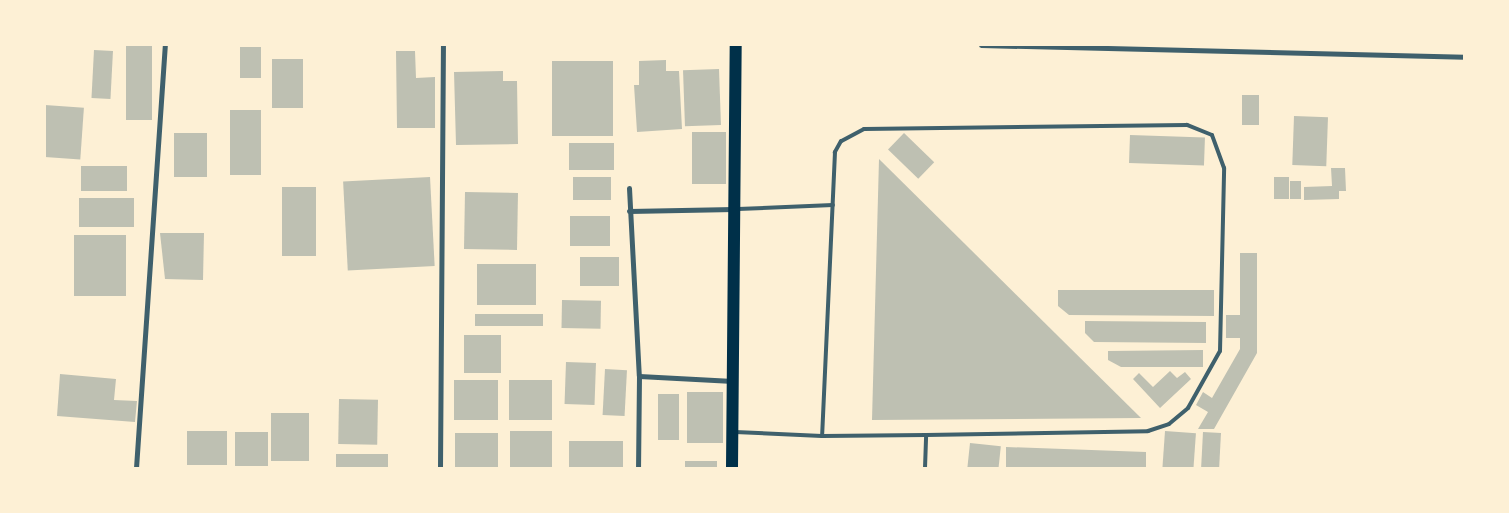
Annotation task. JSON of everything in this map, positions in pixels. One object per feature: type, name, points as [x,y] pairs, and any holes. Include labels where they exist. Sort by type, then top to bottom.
[{"type":"main road","points":[[732,468],[736,45]]},
{"type":"street","points":[[136,468],[164,45]]},
{"type":"street","points":[[440,468],[443,45]]},
{"type":"street","points":[[981,45],[1218,48],[1464,57]]},
{"type":"street","points":[[629,188],[639,376],[638,468]]},
{"type":"street","points":[[629,211],[735,209]]},
{"type":"street","points":[[639,376],[734,380]]},
{"type":"lane","points":[[733,432],[822,436],[1148,431],[1169,424],[1188,408],[1220,351],[1224,168],[1220,149],[1212,135],[1187,125],[864,129],[837,146],[822,436]]},
{"type":"lane","points":[[735,209],[833,205]]},
{"type":"lane","points":[[925,468],[926,435]]},
{"type":"building","points":[[126,45],[152,45],[152,120],[126,120]]},
{"type":"building","points":[[240,47],[261,47],[261,78],[240,78]]},
{"type":"building","points":[[94,50],[113,51],[110,99],[91,98]]},
{"type":"building","points":[[396,51],[415,51],[416,78],[435,77],[435,128],[397,128]]},
{"type":"building","points":[[272,59],[303,59],[303,108],[272,108]]},
{"type":"building","points":[[666,60],[666,71],[679,71],[682,129],[637,132],[634,85],[639,85],[639,61]]},
{"type":"building","points":[[552,61],[613,61],[613,136],[552,136]]},
{"type":"building","points":[[719,69],[721,125],[685,126],[683,70]]},
{"type":"building","points":[[503,71],[503,81],[517,81],[518,144],[456,145],[454,72]]},
{"type":"building","points":[[1242,95],[1259,95],[1259,125],[1242,125]]},
{"type":"building","points":[[45,105],[84,108],[80,160],[45,157]]},
{"type":"building","points":[[230,110],[261,110],[261,175],[230,175]]},
{"type":"building","points":[[1294,116],[1328,117],[1326,166],[1292,165]]},
{"type":"building","points":[[692,132],[726,132],[726,184],[692,184]]},
{"type":"building","points":[[174,133],[207,133],[207,177],[174,177]]},
{"type":"building","points":[[904,133],[934,162],[918,179],[888,150]]},
{"type":"building","points":[[1130,135],[1205,138],[1204,166],[1129,163]]},
{"type":"building","points":[[569,143],[614,143],[614,170],[569,170]]},
{"type":"building","points":[[879,159],[1141,418],[872,420]]},
{"type":"building","points":[[81,166],[127,166],[127,191],[81,191]]},
{"type":"building","points":[[1331,168],[1345,168],[1346,191],[1339,191],[1339,199],[1304,200],[1304,187],[1332,186]]},
{"type":"building","points":[[430,177],[435,266],[348,270],[343,182]]},
{"type":"building","points":[[573,177],[611,177],[611,200],[573,200]]},
{"type":"building","points":[[1274,177],[1289,177],[1289,199],[1274,199]]},
{"type":"building","points":[[1290,181],[1301,181],[1301,199],[1290,199]]},
{"type":"building","points":[[282,187],[316,187],[316,256],[282,256]]},
{"type":"building","points":[[465,192],[518,193],[517,250],[464,249]]},
{"type":"building","points":[[79,198],[134,198],[134,227],[79,227]]},
{"type":"building","points":[[570,216],[610,216],[610,246],[570,246]]},
{"type":"building","points":[[160,233],[204,233],[203,280],[165,279]]},
{"type":"building","points":[[74,235],[126,235],[126,296],[74,296]]},
{"type":"building","points":[[1240,253],[1257,253],[1257,353],[1214,429],[1198,429],[1208,412],[1196,405],[1203,392],[1212,398],[1240,349],[1240,338],[1226,338],[1226,315],[1240,315]]},
{"type":"building","points":[[580,257],[619,257],[619,286],[580,286]]},
{"type":"building","points":[[477,264],[536,264],[536,305],[477,305]]},
{"type":"building","points":[[1058,290],[1214,290],[1214,316],[1069,315],[1058,306]]},
{"type":"building","points":[[562,300],[601,301],[601,329],[562,328]]},
{"type":"building","points":[[475,314],[543,314],[543,326],[475,326]]},
{"type":"building","points":[[1085,321],[1206,322],[1206,343],[1094,342],[1085,333]]},
{"type":"building","points":[[464,335],[501,335],[501,373],[464,373]]},
{"type":"building","points":[[1203,350],[1203,367],[1121,367],[1108,360],[1108,351]]},
{"type":"building","points":[[566,362],[596,363],[595,405],[565,404]]},
{"type":"building","points":[[605,369],[627,370],[625,416],[603,415]]},
{"type":"building","points":[[1170,371],[1177,378],[1185,372],[1191,379],[1160,408],[1133,379],[1139,373],[1153,387]]},
{"type":"building","points":[[60,374],[116,379],[114,400],[137,401],[135,422],[57,416]]},
{"type":"building","points":[[454,380],[498,380],[498,420],[454,420]]},
{"type":"building","points":[[509,380],[552,380],[552,420],[509,420]]},
{"type":"building","points":[[687,392],[723,392],[723,443],[687,443]]},
{"type":"building","points":[[658,394],[679,394],[679,440],[658,440]]},
{"type":"building","points":[[339,399],[378,400],[377,445],[338,444]]},
{"type":"building","points":[[271,413],[309,413],[309,461],[271,461]]},
{"type":"building","points":[[187,431],[227,431],[227,465],[187,465]]},
{"type":"building","points":[[510,431],[552,431],[552,468],[510,468]]},
{"type":"building","points":[[1165,431],[1196,433],[1193,468],[1162,468]]},
{"type":"building","points":[[235,432],[268,432],[268,466],[235,466]]},
{"type":"building","points":[[1203,432],[1221,433],[1219,468],[1201,468]]},
{"type":"building","points":[[455,433],[498,433],[498,468],[455,468]]},
{"type":"building","points":[[569,441],[623,441],[623,468],[569,468]]},
{"type":"building","points":[[970,443],[1001,446],[999,468],[967,468]]},
{"type":"building","points":[[1006,447],[1146,452],[1146,468],[1006,468]]},
{"type":"building","points":[[336,454],[388,454],[388,468],[336,468]]},
{"type":"building","points":[[685,461],[717,461],[717,468],[685,468]]}]
